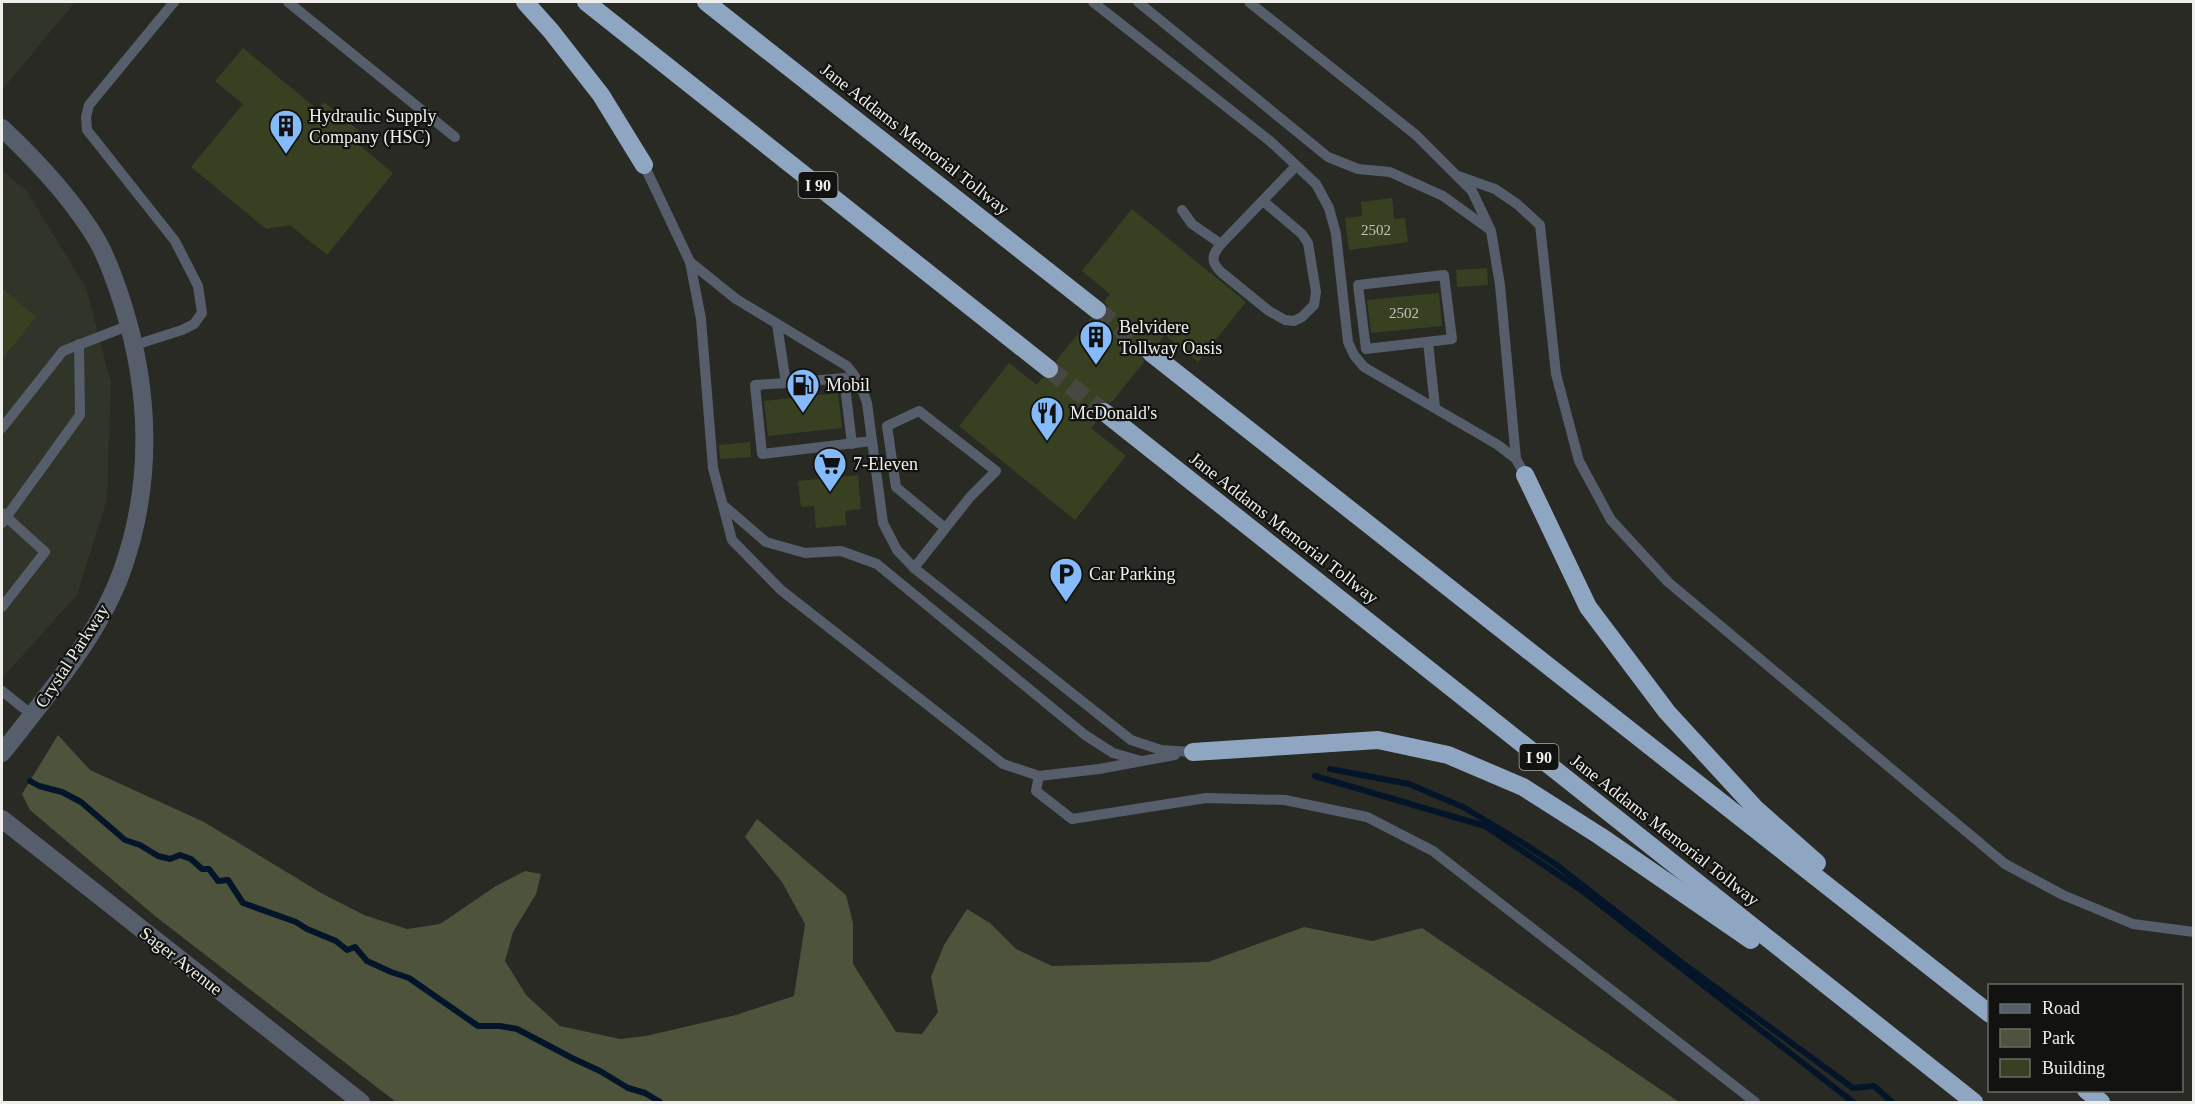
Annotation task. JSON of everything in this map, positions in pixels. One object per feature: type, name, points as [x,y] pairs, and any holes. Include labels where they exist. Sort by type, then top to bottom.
[{"type":"highway","points":[[525,2],[601,95],[644,165]]},
{"type":"highway","name":"I 90","points":[[586,2],[1050,369]]},
{"type":"highway","name":"Jane Addams Memorial Tollway","points":[[706,2],[1097,310]]},
{"type":"highway","points":[[1151,353],[1988,1013]]},
{"type":"highway","name":"Jane Addams Memorial Tollway","points":[[1104,412],[1974,1102]]},
{"type":"highway","points":[[1520,467],[1588,607],[1666,712],[1756,809],[1947,981]]},
{"type":"highway","points":[[1193,752],[1378,740],[1448,755],[1513,782],[1600,836],[1778,958],[1928,1066]]},
{"type":"highway","points":[[2088,1092],[2101,1102]]},
{"type":"street","name":"Crystal Parkway","points":[[2,128],[30,154],[76,209],[98,242],[114,276],[135,345],[142,386],[146,449],[142,493],[123,568],[101,616],[74,657],[2,753]]},
{"type":"street","name":"Sager Avenue","points":[[2,819],[361,1102]]},
{"type":"lane","points":[[135,345],[194,324],[202,312],[198,286],[175,241],[87,130],[86,117],[88,105],[174,2]]},
{"type":"lane","points":[[288,2],[455,137]]},
{"type":"lane","points":[[1093,2],[1270,141],[1316,184],[1329,208],[1336,234],[1348,342],[1354,355],[1364,367],[1498,445],[1520,467]]},
{"type":"lane","points":[[1137,2],[1328,157],[1358,169],[1390,172],[1443,196],[1491,231]]},
{"type":"lane","points":[[1249,2],[1416,135],[1472,191],[1491,231],[1500,285],[1520,467]]},
{"type":"lane","points":[[644,165],[690,262],[701,319],[713,468],[732,540],[781,590],[1003,764],[1039,776],[1099,770],[1193,752]]},
{"type":"lane","points":[[1263,201],[1302,234],[1308,243],[1316,292],[1314,305],[1309,312],[1294,321],[1286,320],[1269,310],[1214,265],[1212,258],[1221,244],[1296,166]]},
{"type":"lane","points":[[1458,176],[1495,189],[1517,204],[1540,225],[1556,374],[1579,461],[1611,520],[1668,582],[2005,864],[2063,895],[2133,924],[2193,932]]},
{"type":"lane","points":[[1182,210],[1192,224],[1221,244]]},
{"type":"lane","points":[[690,262],[736,299],[847,366],[854,375],[862,388],[867,404],[883,523],[897,550],[914,568],[1131,740],[1161,750],[1193,752]]},
{"type":"lane","points":[[1341,287],[1358,285],[1444,275],[1452,339],[1365,349],[1358,285]]},
{"type":"lane","points":[[777,324],[786,383]]},
{"type":"lane","points":[[2,428],[63,351],[130,325]]},
{"type":"lane","points":[[1428,342],[1435,407]]},
{"type":"lane","points":[[2,607],[45,552],[3,517],[80,415],[79,344]]},
{"type":"lane","points":[[852,444],[844,378],[755,385],[762,454],[852,444],[872,441]]},
{"type":"lane","points":[[914,568],[970,497],[996,471],[919,411],[887,426],[896,487],[945,528]]},
{"type":"lane","points":[[723,505],[766,542],[804,553],[841,551],[877,564],[1085,735],[1113,753],[1143,761]]},
{"type":"lane","points":[[2,692],[32,715]]},
{"type":"lane","points":[[1039,776],[1036,791],[1072,819],[1206,798],[1285,800],[1367,817],[1433,851],[1755,1102]]},
{"type":"shaded area","points":[[2,2],[75,2],[2,90]]},
{"type":"shaded area","points":[[2,171],[26,190],[86,288],[111,383],[107,499],[77,595],[2,678]]},
{"type":"green space","points":[[58,735],[90,770],[204,822],[321,893],[364,915],[407,929],[440,924],[496,886],[525,871],[541,874],[536,894],[513,932],[505,961],[526,995],[560,1026],[620,1039],[646,1036],[736,1015],[794,996],[805,924],[782,882],[745,837],[757,819],[846,895],[853,923],[853,964],[896,1032],[922,1034],[938,1012],[931,977],[944,945],[967,909],[990,923],[1016,949],[1052,966],[1208,962],[1304,927],[1372,941],[1422,928],[1679,1102],[396,1102],[155,916],[30,810],[22,794]]},
{"type":"building","name":"Hydraulic Supply Company (HSC)","points":[[243,48],[318,110],[324,102],[364,135],[357,143],[393,173],[327,255],[290,225],[266,229],[191,167],[243,104],[215,81]]},
{"type":"building","points":[[1392,198],[1394,219],[1405,218],[1408,242],[1349,250],[1345,218],[1362,216],[1361,202]]},
{"type":"building","name":"Belvidere Tollway Oasis","points":[[1132,209],[1246,302],[1198,362],[1165,335],[1158,344],[1146,343],[1140,352],[1144,362],[1111,403],[1100,401],[1095,406],[1093,416],[1097,421],[1091,428],[1126,456],[1075,520],[959,426],[1009,363],[1037,385],[1042,378],[1054,379],[1060,371],[1056,361],[1090,319],[1101,321],[1106,316],[1108,306],[1104,301],[1110,294],[1082,271]]},
{"type":"building","points":[[1487,268],[1488,285],[1457,287],[1456,270]]},
{"type":"building","points":[[2,288],[36,317],[2,359]]},
{"type":"building","points":[[1439,293],[1442,326],[1371,333],[1367,300]]},
{"type":"building","name":"Mobil","points":[[838,393],[842,428],[768,436],[764,401]]},
{"type":"building","points":[[750,442],[751,457],[720,459],[719,445]]},
{"type":"building","name":"7-Eleven","points":[[858,475],[861,509],[845,511],[846,525],[816,528],[814,506],[801,507],[798,481]]},
{"type":"waterway","points":[[1330,769],[1409,784],[1463,807],[1558,866],[1689,968],[1853,1088],[1874,1086],[1892,1102]]},
{"type":"waterway","points":[[1315,776],[1485,826],[1581,890],[1853,1102]]},
{"type":"waterway","points":[[30,781],[39,786],[62,792],[81,802],[125,840],[140,845],[158,856],[170,859],[180,855],[191,859],[202,869],[209,869],[218,881],[228,880],[243,903],[296,922],[336,941],[347,950],[355,947],[367,961],[409,978],[478,1026],[517,1029],[600,1071],[628,1088],[645,1093],[660,1102]]},
{"type":"tunnel","points":[[1097,310],[1151,353]]},
{"type":"tunnel","points":[[1049,369],[1104,412]]},
{"type":"place","name":"Hydraulic Supply Company (HSC)","points":[[286,155]]},
{"type":"place","name":"Belvidere Tollway Oasis","points":[[1096,366]]},
{"type":"place","name":"Mobil","points":[[803,414]]},
{"type":"place","name":"McDonald's","points":[[1047,442]]},
{"type":"place","name":"7-Eleven","points":[[830,493]]},
{"type":"place","name":"Car Parking","points":[[1066,603]]}]
